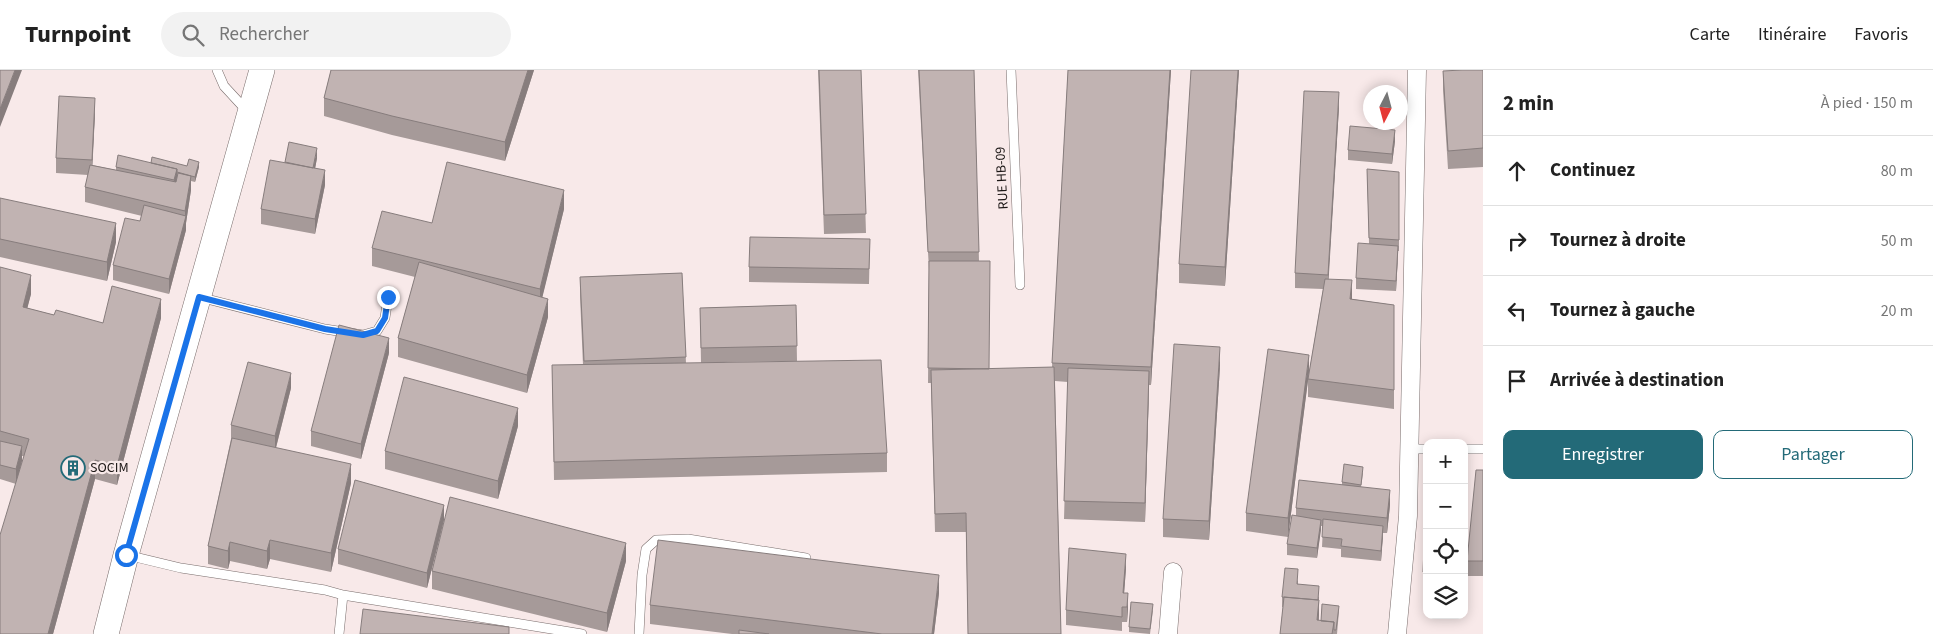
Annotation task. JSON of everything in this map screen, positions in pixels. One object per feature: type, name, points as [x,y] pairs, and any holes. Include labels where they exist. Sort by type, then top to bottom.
[{"type":"street","points":[[106,634],[126,555],[262,70]]},
{"type":"street","points":[[1397,634],[1408,516],[1418,449],[1417,70]]},
{"type":"street","points":[[1168,634],[1173,572]]},
{"type":"lane","points":[[217,70],[224,86],[250,115]]},
{"type":"lane","name":"RUE HB-09","points":[[1010,70],[1020,285]]},
{"type":"lane","points":[[199,297],[284,320],[363,335],[377,331],[385,318],[388,297]]},
{"type":"lane","points":[[1468,449],[1483,449]]},
{"type":"lane","points":[[639,634],[642,575],[646,549],[656,540],[688,539],[806,558]]},
{"type":"lane","points":[[126,555],[181,568],[325,590],[343,595],[582,634]]},
{"type":"lane","points":[[339,634],[343,595]]},
{"type":"building","points":[[0,70],[15,70],[0,109]]},
{"type":"building","points":[[331,70],[528,70],[505,142],[324,98]]},
{"type":"building","points":[[819,70],[861,70],[866,214],[824,215]]},
{"type":"building","points":[[919,70],[974,70],[979,252],[928,252]]},
{"type":"building","points":[[1068,70],[1170,70],[1151,367],[1052,363]]},
{"type":"building","points":[[1191,70],[1238,70],[1225,267],[1179,264]]},
{"type":"building","points":[[1483,70],[1483,148],[1448,151],[1443,71]]},
{"type":"building","points":[[1304,91],[1339,92],[1328,275],[1295,273]]},
{"type":"building","points":[[59,96],[95,98],[92,160],[56,158]]},
{"type":"building","points":[[1350,126],[1363,127],[1363,130],[1395,130],[1392,154],[1348,150]]},
{"type":"building","points":[[289,142],[317,148],[313,168],[285,162]]},
{"type":"building","points":[[118,155],[177,169],[174,180],[116,167]]},
{"type":"building","points":[[152,157],[187,166],[189,159],[199,162],[195,177],[177,172],[177,169],[151,163]]},
{"type":"building","points":[[270,160],[325,170],[315,219],[261,209]]},
{"type":"building","points":[[447,162],[564,190],[540,289],[372,248],[382,211],[432,223]]},
{"type":"building","points":[[90,165],[176,182],[178,173],[191,176],[185,211],[85,187]]},
{"type":"building","points":[[1367,169],[1399,172],[1399,240],[1369,238]]},
{"type":"building","points":[[0,198],[116,223],[107,262],[0,239]]},
{"type":"building","points":[[144,205],[186,216],[169,279],[113,265],[125,218],[140,221]]},
{"type":"building","points":[[750,237],[870,239],[869,269],[749,267]]},
{"type":"building","points":[[1358,243],[1398,246],[1396,281],[1356,278]]},
{"type":"building","points":[[929,261],[990,261],[989,369],[928,368]]},
{"type":"building","points":[[419,262],[548,299],[527,375],[398,338]]},
{"type":"building","name":"SOCIM","points":[[0,267],[31,275],[23,307],[54,315],[56,310],[103,323],[112,286],[161,299],[117,466],[95,460],[48,634],[0,634],[0,535],[29,439],[0,431]]},
{"type":"building","points":[[682,273],[686,357],[584,361],[580,277]]},
{"type":"building","points":[[1325,279],[1352,280],[1350,299],[1394,305],[1394,390],[1308,379]]},
{"type":"building","points":[[796,305],[797,346],[701,348],[700,308]]},
{"type":"building","points":[[339,325],[389,338],[361,444],[311,431]]},
{"type":"building","points":[[1174,344],[1220,347],[1209,521],[1163,519]]},
{"type":"building","points":[[1268,349],[1309,355],[1288,518],[1246,513]]},
{"type":"building","points":[[881,360],[887,453],[554,462],[552,365]]},
{"type":"building","points":[[248,362],[291,373],[275,436],[231,425]]},
{"type":"building","points":[[1054,367],[1061,634],[968,634],[966,513],[935,514],[931,370]]},
{"type":"building","points":[[1068,368],[1149,371],[1145,503],[1064,501]]},
{"type":"building","points":[[404,377],[518,408],[498,481],[385,451]]},
{"type":"building","points":[[232,438],[351,464],[331,553],[270,540],[267,551],[230,542],[228,551],[208,546]]},
{"type":"building","points":[[0,441],[22,446],[16,469],[0,465]]},
{"type":"building","points":[[1344,464],[1363,467],[1361,485],[1342,482]]},
{"type":"building","points":[[1476,470],[1483,470],[1483,561],[1468,561]]},
{"type":"building","points":[[355,480],[444,505],[427,573],[338,549]]},
{"type":"building","points":[[1299,480],[1390,490],[1387,518],[1296,508]]},
{"type":"building","points":[[450,497],[626,543],[607,613],[432,571]]},
{"type":"building","points":[[1292,515],[1321,520],[1317,548],[1287,544]]},
{"type":"building","points":[[1323,519],[1383,526],[1381,551],[1341,546],[1342,539],[1322,537]]},
{"type":"building","points":[[658,540],[939,575],[932,634],[882,634],[650,605]]},
{"type":"building","points":[[1069,548],[1126,554],[1123,593],[1128,593],[1127,607],[1122,607],[1122,617],[1066,610]]},
{"type":"building","points":[[1285,568],[1298,569],[1297,584],[1319,586],[1318,600],[1282,597]]},
{"type":"building","points":[[1284,597],[1319,600],[1317,620],[1334,622],[1332,634],[1280,634]]},
{"type":"building","points":[[1131,602],[1153,604],[1150,629],[1129,627]]},
{"type":"building","points":[[1322,604],[1339,606],[1336,630],[1334,630],[1334,622],[1321,621]]},
{"type":"building","points":[[363,609],[509,627],[509,634],[360,634]]},
{"type":"building","points":[[739,630],[769,634],[739,634]]},
{"type":"place","name":"SOCIM","points":[[73,468]]},
{"type":"route","points":[[126,555],[199,297],[284,320],[363,335],[377,331],[385,318],[388,297]]}]
